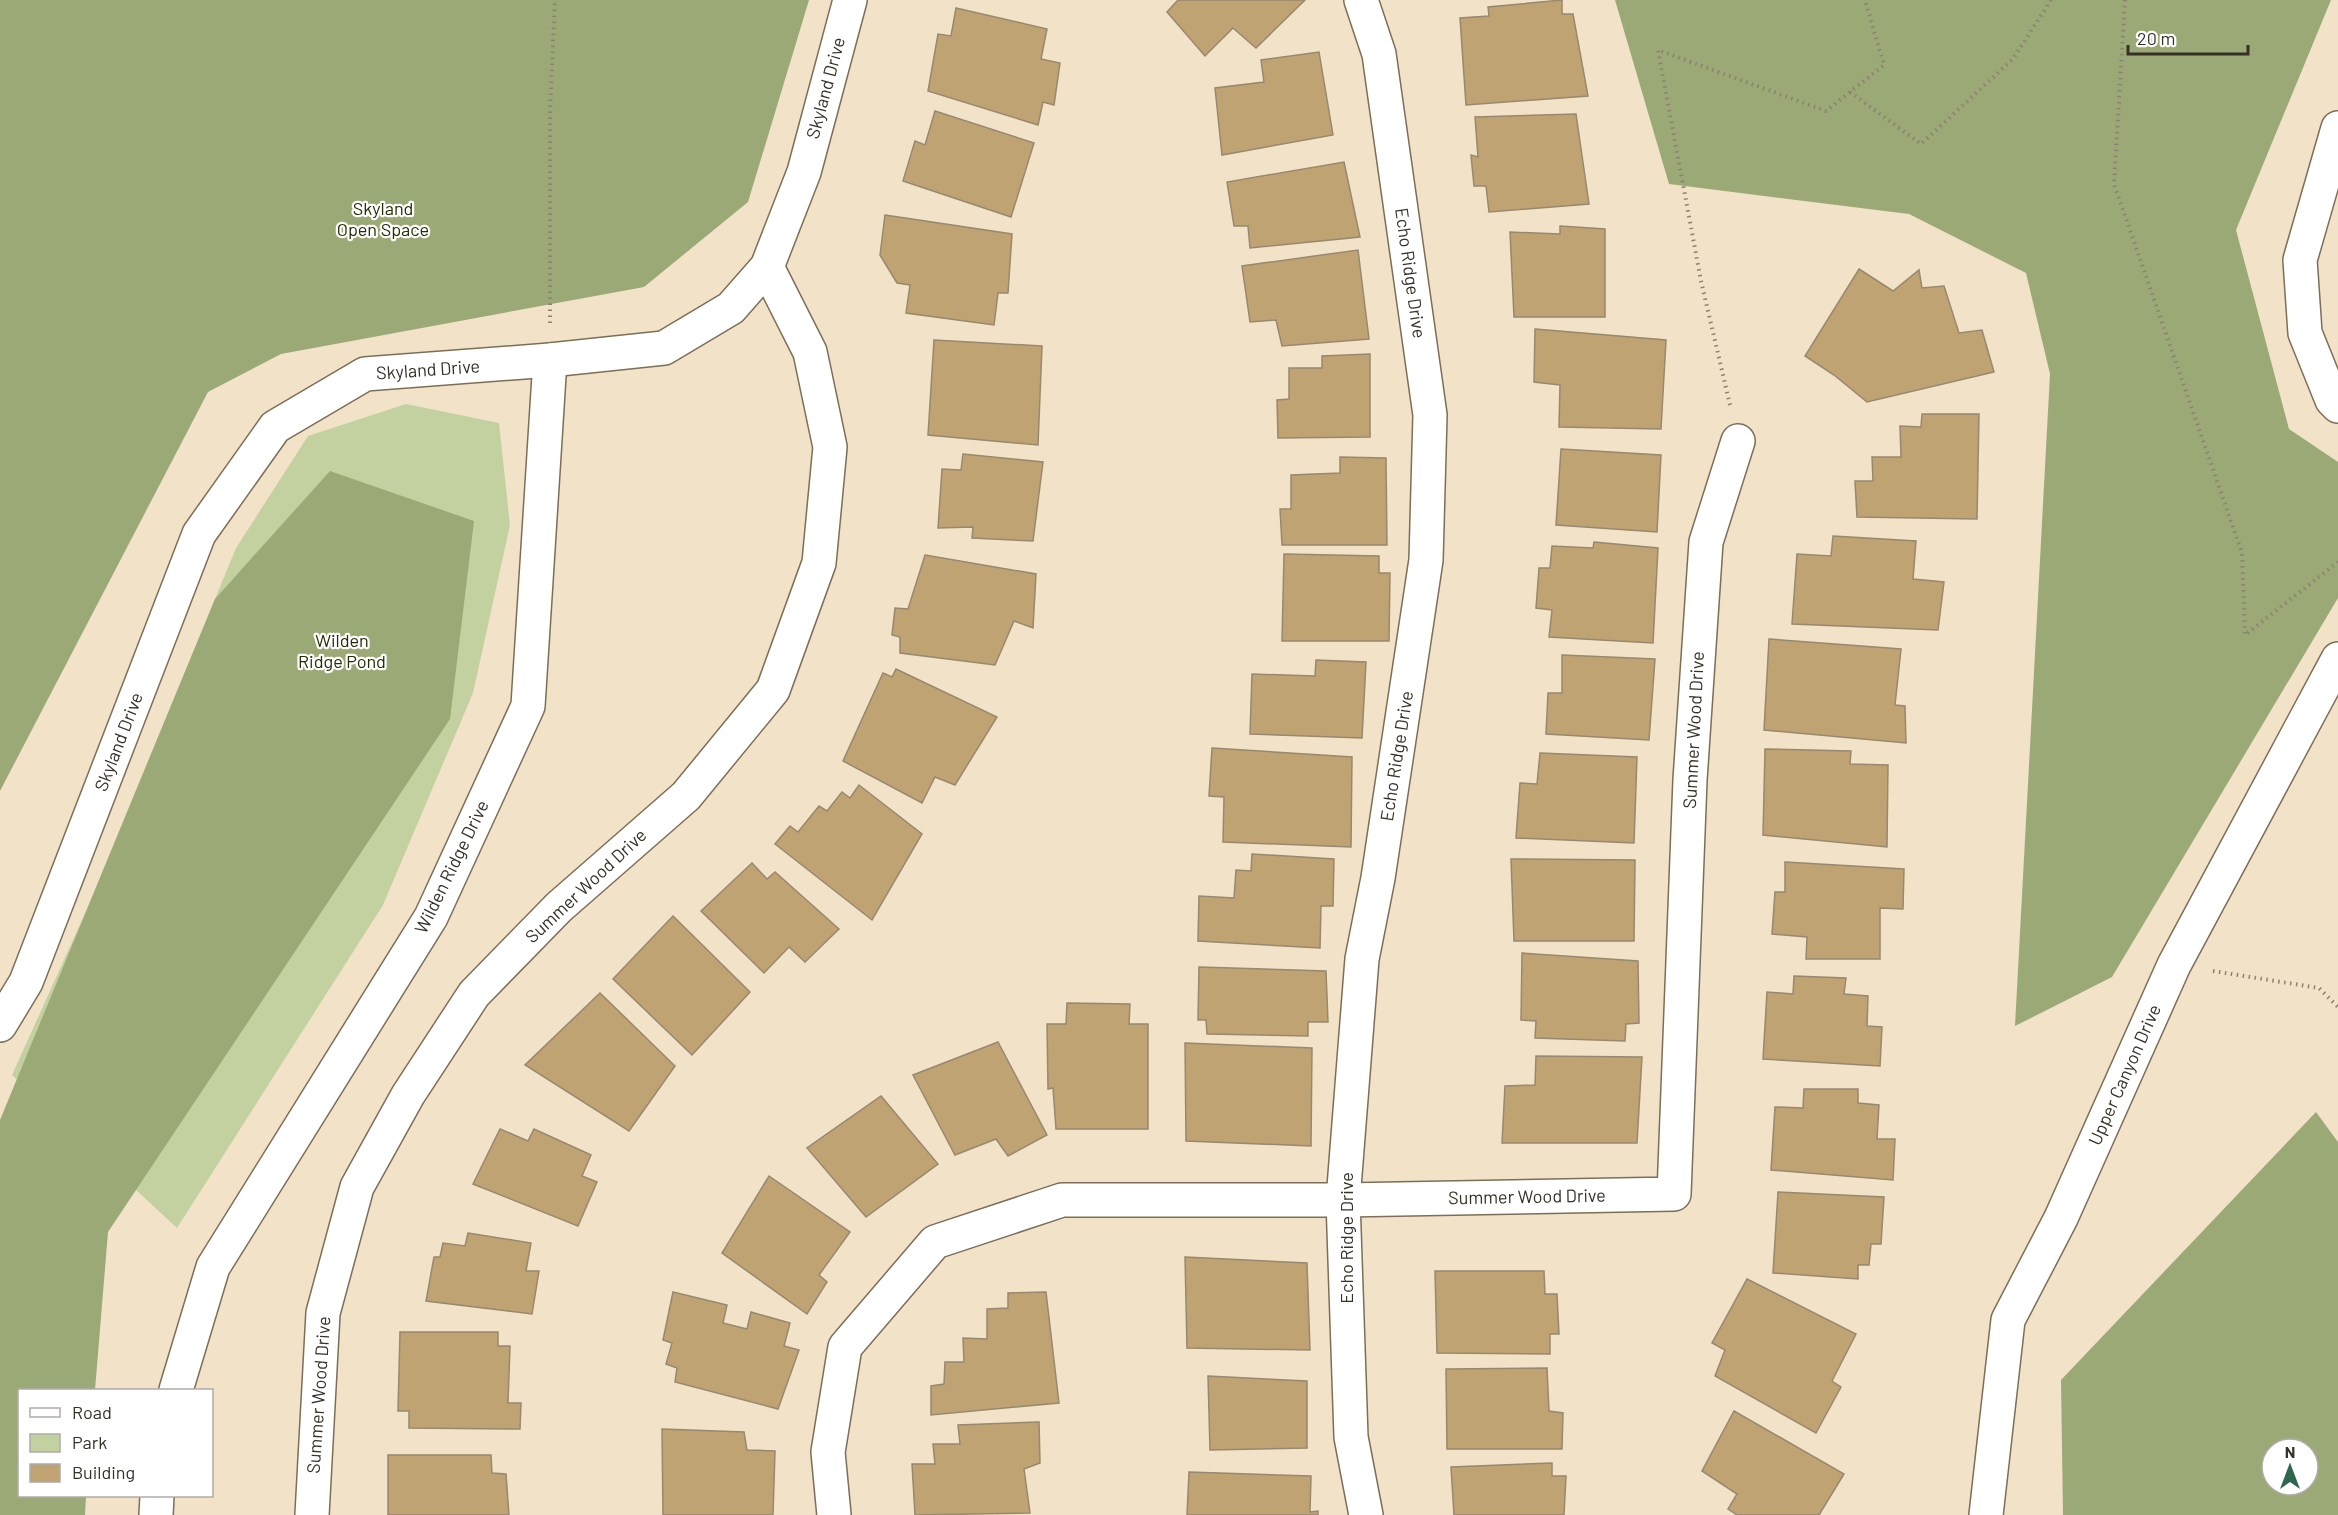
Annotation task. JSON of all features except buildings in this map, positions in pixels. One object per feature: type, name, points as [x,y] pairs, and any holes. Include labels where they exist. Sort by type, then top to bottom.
[{"type":"street","name":"Skyland Drive","points":[[0,1024],[26,982],[199,534],[275,427],[365,374],[550,360],[664,348],[731,308],[767,267],[804,172],[850,0]]},
{"type":"street","name":"Echo Ridge Drive","points":[[1361,0],[1379,54],[1430,415],[1426,560],[1378,878],[1362,959],[1343,1200],[1351,1437],[1366,1515]]},
{"type":"street","points":[[2338,128],[2300,260],[2305,333],[2332,400],[2338,406]]},
{"type":"street","name":"Summer Wood Drive","points":[[312,1515],[323,1313],[357,1187],[408,1095],[474,994],[559,907],[686,796],[773,690],[819,563],[830,447],[810,352],[767,267]]},
{"type":"street","name":"Wilden Ridge Drive","points":[[176,1389],[213,1267],[431,917],[528,706],[550,360]]},
{"type":"street","name":"Summer Wood Drive","points":[[834,1515],[828,1452],[845,1347],[935,1242],[1062,1200],[1343,1200],[1674,1194],[1690,780],[1706,542],[1738,441]]},
{"type":"street","name":"Upper Canyon Drive","points":[[1986,1515],[2008,1320],[2061,1218],[2174,965],[2338,659]]},
{"type":"street","points":[[156,1515],[157,1497]]},
{"type":"path","points":[[550,360],[550,110],[555,0]]},
{"type":"path","points":[[1738,441],[1701,281],[1658,50],[1826,111],[1884,65],[1865,0]]},
{"type":"path","points":[[1850,92],[1921,144],[2013,59],[2051,0]]},
{"type":"path","points":[[2125,0],[2114,184],[2242,553],[2245,635],[2338,562]]},
{"type":"path","points":[[2174,965],[2319,987],[2338,1008]]},
{"type":"green space","name":"Skyland Open Space","points":[[0,0],[809,0],[748,202],[644,287],[281,354],[208,392],[0,791]]},
{"type":"green space","points":[[1615,0],[2331,0],[2236,230],[2289,429],[2338,462],[2338,598],[2112,977],[2015,1026],[2050,374],[2026,273],[1909,214],[1669,184]]},
{"type":"green space","name":"Wilden Ridge Pond","points":[[406,404],[499,423],[510,525],[473,693],[383,905],[177,1228],[12,1075],[87,909],[236,548],[308,436]]},
{"type":"green space","name":"Wilden Ridge Pond","points":[[330,471],[474,521],[450,719],[108,1232],[95,1389],[18,1389],[18,1497],[86,1497],[85,1515],[0,1515],[0,1120],[215,599]]},
{"type":"green space","points":[[2316,1112],[2338,1142],[2338,1515],[2063,1515],[2061,1380]]}]
